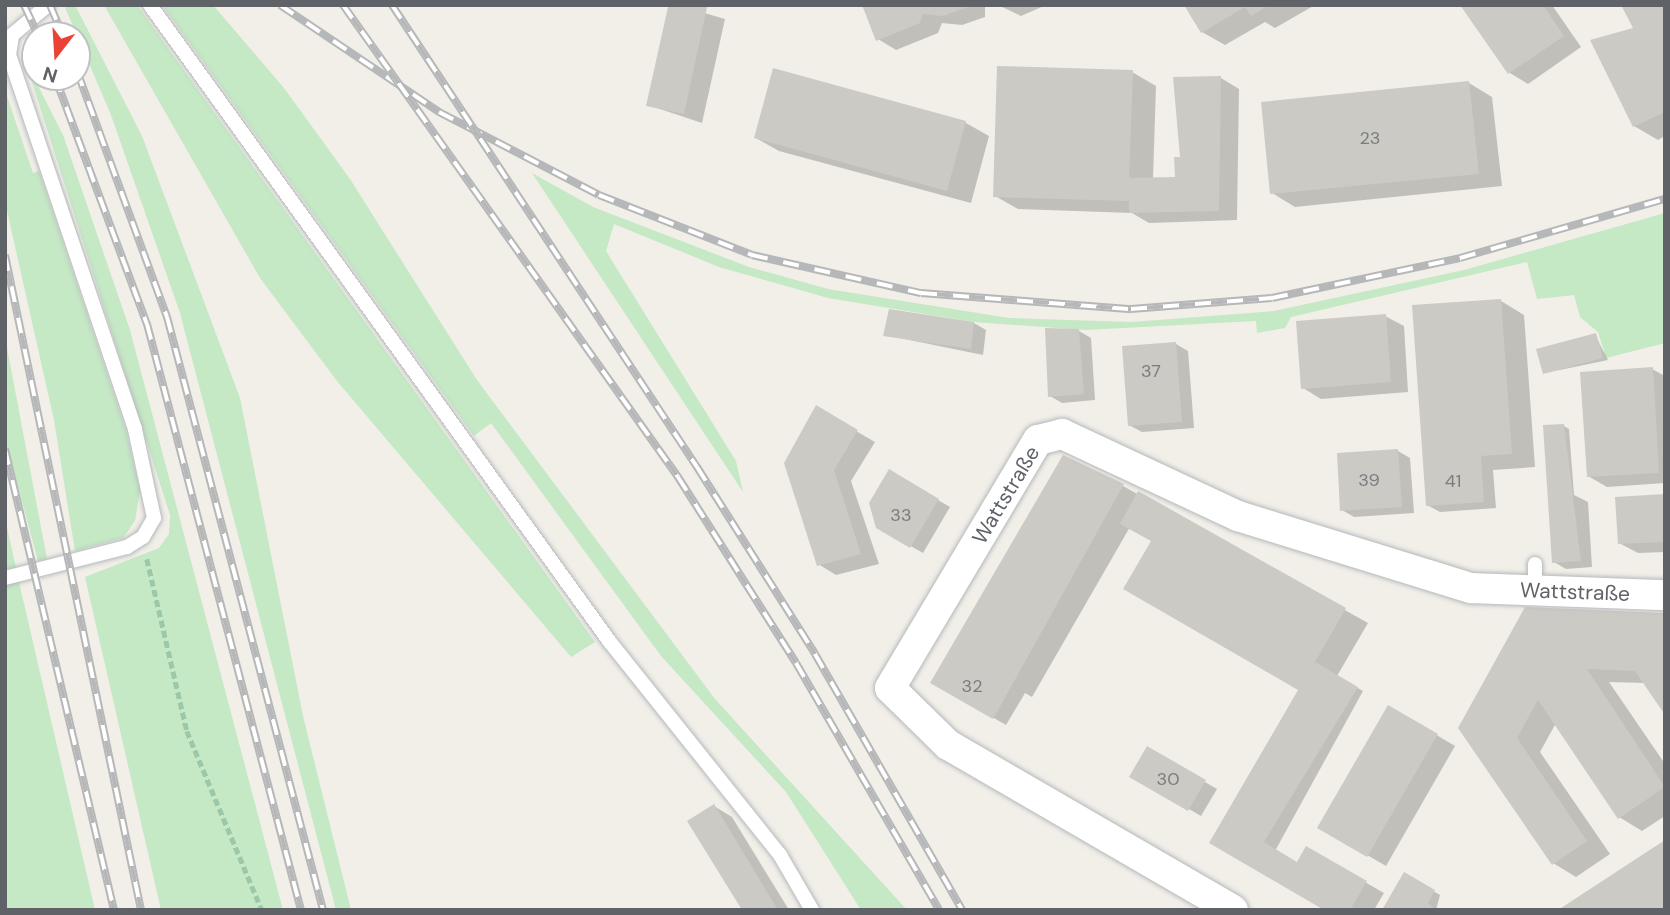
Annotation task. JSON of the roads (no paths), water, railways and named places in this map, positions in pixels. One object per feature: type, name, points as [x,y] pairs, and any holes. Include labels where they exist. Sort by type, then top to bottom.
[{"type":"street","name":"Wattstraße","points":[[1233,910],[948,745],[890,688],[1038,440],[1062,434],[1238,516],[1354,555],[1471,588],[1535,577],[1665,595]]},
{"type":"lane","points":[[5,578],[111,553],[143,537],[154,505],[135,429],[9,55],[12,35],[48,5]]},
{"type":"lane","points":[[150,5],[610,642],[780,855],[812,910]]},
{"type":"railway","points":[[24,5],[31,21]]},
{"type":"railway","points":[[50,5],[57,21]]},
{"type":"railway","points":[[280,5],[439,112],[599,195],[752,255],[921,293],[1131,309],[1272,298],[1460,258],[1665,199]]},
{"type":"railway","points":[[343,5],[678,477],[796,663],[939,910]]},
{"type":"railway","points":[[392,5],[697,467],[815,654],[962,910]]},
{"type":"railway","points":[[60,91],[147,324],[301,910]]},
{"type":"railway","points":[[84,91],[167,317],[323,910]]},
{"type":"railway","points":[[5,255],[141,910]]},
{"type":"railway","points":[[5,449],[114,910]]}]
